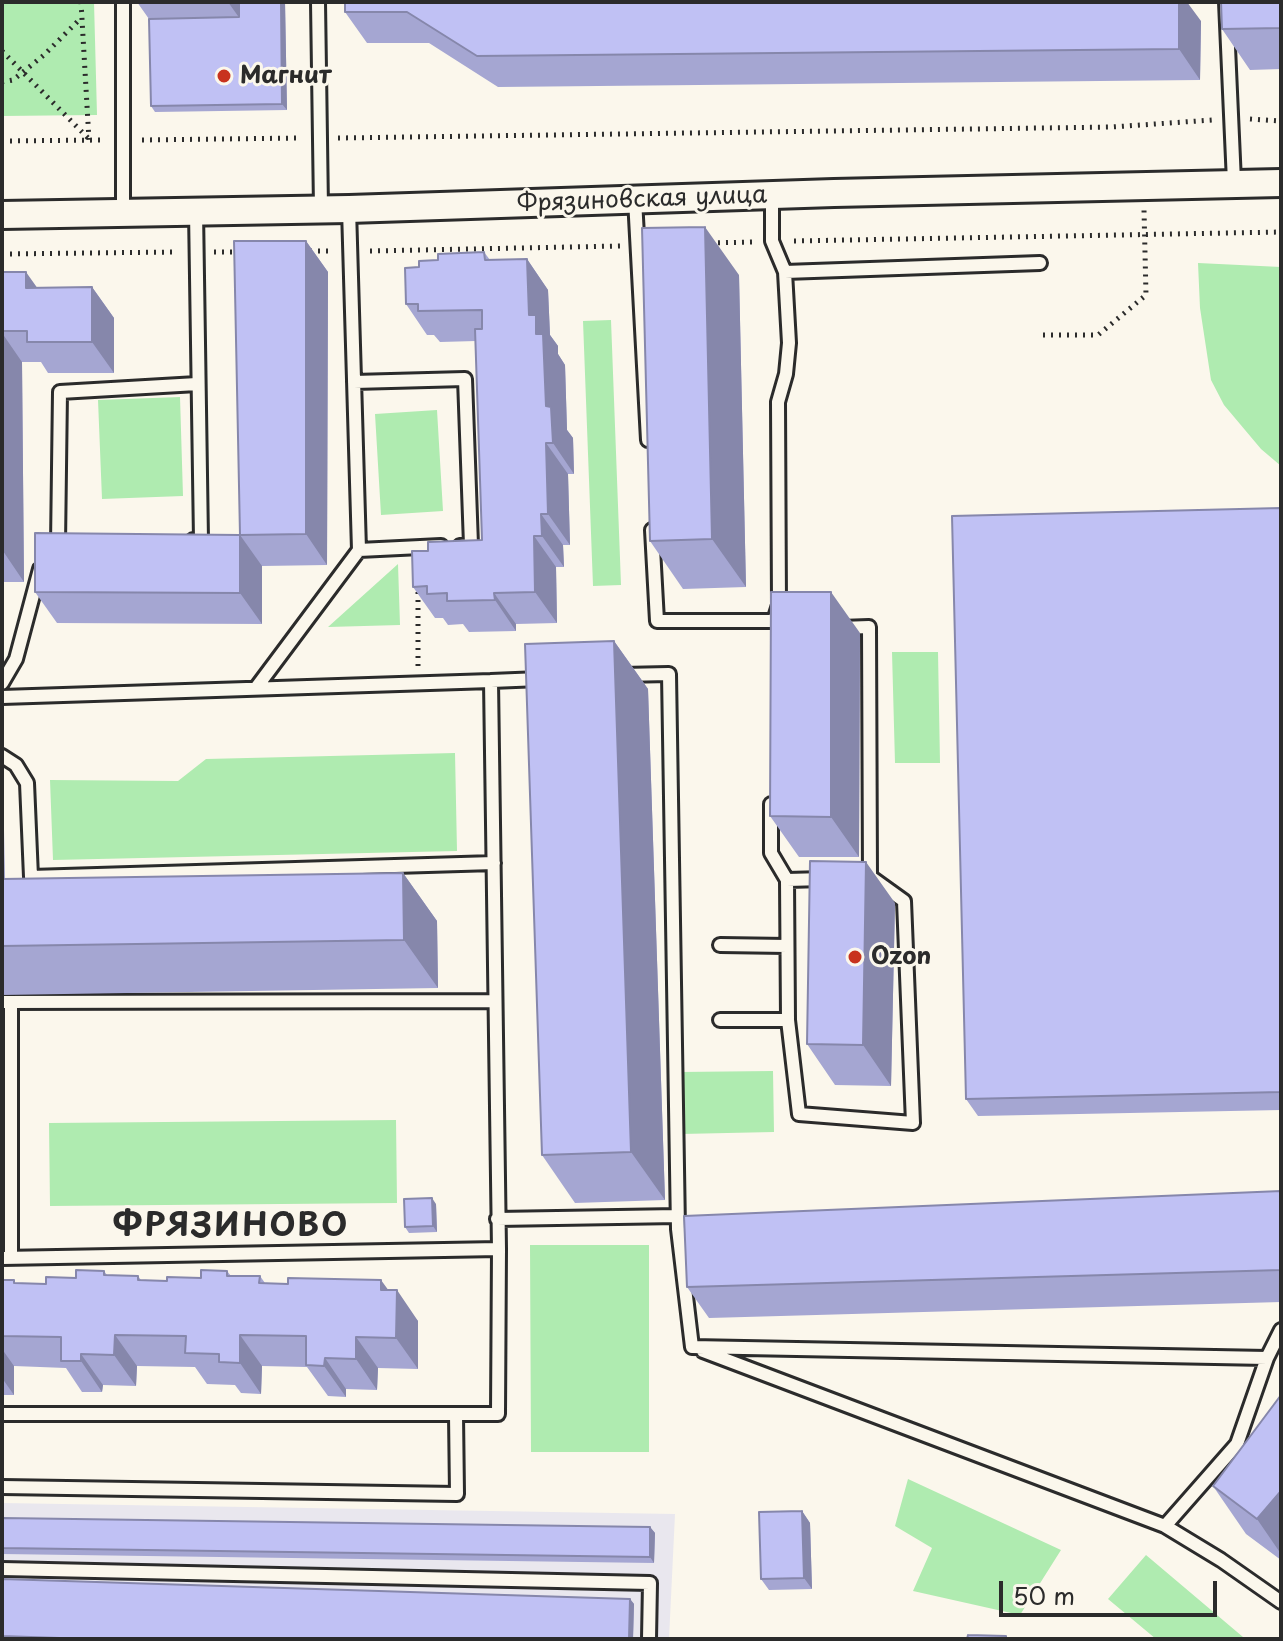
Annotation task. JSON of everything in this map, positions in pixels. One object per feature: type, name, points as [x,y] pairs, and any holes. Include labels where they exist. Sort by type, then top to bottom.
[{"type":"street","name":"Фрязиновская улица","points":[[2,215],[349,209],[1281,183]]},
{"type":"lane","points":[[123,2],[123,213]]},
{"type":"lane","points":[[318,2],[321,208]]},
{"type":"lane","points":[[1226,2],[1234,182]]},
{"type":"lane","points":[[772,196],[772,241],[785,272],[789,343],[786,374],[778,402],[779,605],[774,628]]},
{"type":"lane","points":[[635,199],[648,449]]},
{"type":"lane","points":[[256,688],[359,550],[349,209]]},
{"type":"lane","points":[[185,540],[201,540],[196,211]]},
{"type":"lane","points":[[785,272],[1040,263]]},
{"type":"lane","points":[[354,382],[465,379],[471,545],[359,550]]},
{"type":"lane","points":[[2,683],[16,659],[40,567],[58,544],[60,392],[197,384]]},
{"type":"lane","points":[[651,512],[657,621],[790,629]]},
{"type":"lane","points":[[58,544],[74,543]]},
{"type":"lane","points":[[821,628],[869,627],[870,878]]},
{"type":"lane","points":[[609,676],[669,674],[678,1216],[692,1347]]},
{"type":"lane","points":[[2,697],[550,678]]},
{"type":"lane","points":[[2,1414],[498,1414],[499,1249],[491,681]]},
{"type":"lane","points":[[2,756],[16,765],[27,783],[31,877],[494,863]]},
{"type":"lane","points":[[771,790],[771,853],[787,880],[788,1020],[799,1114],[913,1123],[904,901],[870,878],[856,878]]},
{"type":"lane","points":[[787,880],[842,878]]},
{"type":"lane","points":[[720,945],[787,946]]},
{"type":"lane","points":[[494,1001],[7,1002],[7,1258],[499,1249]]},
{"type":"lane","points":[[720,1020],[788,1020]]},
{"type":"lane","points":[[497,1219],[678,1216]]},
{"type":"lane","points":[[1165,1526],[1237,1444],[1267,1358],[1281,1330]]},
{"type":"lane","points":[[692,1347],[1267,1358]]},
{"type":"lane","points":[[692,1347],[1165,1526],[1281,1602]]},
{"type":"lane","points":[[2,1487],[457,1494],[456,1415]]},
{"type":"lane","points":[[2,1569],[650,1583],[649,1639]]},
{"type":"path","points":[[81,2],[89,140]]},
{"type":"path","points":[[2,82],[13,80],[44,55],[82,17]]},
{"type":"path","points":[[2,51],[89,140]]},
{"type":"path","points":[[2,141],[1112,127],[1231,118],[1281,121]]},
{"type":"path","points":[[1043,335],[1098,335],[1146,295],[1143,185]]},
{"type":"path","points":[[418,547],[418,683]]},
{"type":"shaded area","points":[[2,1503],[675,1514],[669,1639],[2,1639]]},
{"type":"green space","points":[[2,2],[94,2],[97,115],[2,116]]},
{"type":"green space","points":[[1198,263],[1281,267],[1281,466],[1261,449],[1224,405],[1211,380],[1200,308]]},
{"type":"green space","points":[[611,320],[621,585],[593,586],[583,321]]},
{"type":"green space","points":[[180,397],[183,496],[102,499],[98,400]]},
{"type":"green space","points":[[437,410],[443,511],[381,515],[375,414]]},
{"type":"green space","points":[[398,564],[400,625],[328,627]]},
{"type":"green space","points":[[892,652],[938,652],[940,763],[895,763]]},
{"type":"green space","points":[[455,753],[457,851],[53,860],[50,780],[178,781],[206,759]]},
{"type":"green space","points":[[773,1071],[774,1132],[681,1134],[680,1072]]},
{"type":"green space","points":[[396,1120],[397,1203],[50,1206],[49,1123]]},
{"type":"green space","points":[[530,1245],[649,1245],[649,1452],[531,1452]]},
{"type":"green space","points":[[908,1479],[1061,1550],[1020,1615],[913,1591],[932,1548],[895,1526]]},
{"type":"green space","points":[[1146,1555],[1242,1639],[1156,1639],[1108,1599]]},
{"type":"building","points":[[239,2],[281,2],[282,104],[151,106],[149,19],[239,17]]},
{"type":"building","points":[[345,2],[1179,2],[1179,49],[477,56],[407,12],[345,12]]},
{"type":"building","points":[[1221,2],[1281,2],[1281,28],[1222,29]]},
{"type":"building","points":[[705,227],[712,539],[650,541],[642,228]]},
{"type":"building","points":[[234,241],[306,241],[306,534],[240,535]]},
{"type":"building","points":[[484,252],[485,260],[527,259],[529,315],[536,315],[536,334],[543,334],[546,406],[551,407],[553,443],[546,443],[548,514],[541,514],[542,536],[534,536],[535,592],[494,593],[495,600],[447,601],[447,593],[427,594],[427,586],[413,587],[412,551],[428,551],[428,542],[482,540],[475,329],[482,329],[482,310],[418,311],[418,304],[406,304],[405,268],[419,267],[419,261],[438,260],[438,254]]},
{"type":"building","points":[[2,272],[26,272],[26,288],[92,287],[92,342],[27,342],[27,331],[2,331]]},
{"type":"building","points":[[1281,508],[1281,1092],[966,1099],[952,516]]},
{"type":"building","points":[[35,533],[240,535],[240,593],[35,592]]},
{"type":"building","points":[[771,592],[831,592],[831,817],[770,816]]},
{"type":"building","points":[[614,641],[631,1152],[542,1155],[525,644]]},
{"type":"building","points":[[810,861],[866,862],[863,1045],[807,1044]]},
{"type":"building","points":[[403,873],[404,940],[2,946],[2,879]]},
{"type":"building","points":[[1281,1191],[1281,1270],[687,1287],[684,1216]]},
{"type":"building","points":[[432,1198],[433,1226],[405,1227],[404,1199]]},
{"type":"building","points":[[76,1270],[138,1276],[138,1280],[167,1281],[167,1277],[201,1278],[201,1270],[227,1271],[227,1276],[260,1276],[259,1283],[288,1284],[288,1278],[381,1280],[381,1290],[397,1290],[396,1338],[356,1337],[356,1359],[325,1358],[324,1366],[306,1365],[306,1336],[240,1335],[240,1363],[219,1362],[219,1354],[185,1353],[186,1336],[115,1335],[114,1355],[81,1354],[81,1361],[61,1361],[61,1337],[2,1336],[2,1280],[46,1284],[46,1277],[76,1278]]},
{"type":"building","points":[[1281,1395],[1281,1491],[1257,1519],[1213,1486]]},
{"type":"building","points":[[802,1511],[804,1578],[761,1579],[759,1512]]},
{"type":"building","points":[[2,1518],[650,1527],[650,1557],[2,1548]]},
{"type":"building","points":[[2,1579],[630,1599],[629,1639],[88,1639],[2,1636]]},
{"type":"building","points":[[968,1635],[1006,1636],[1006,1639],[967,1639]]},
{"type":"place","name":"Магнит","points":[[224,76]]},
{"type":"place","name":"Ozon","points":[[855,957]]},
{"type":"district","name":"ФРЯЗИНОВО","points":[[231,1227]]}]
